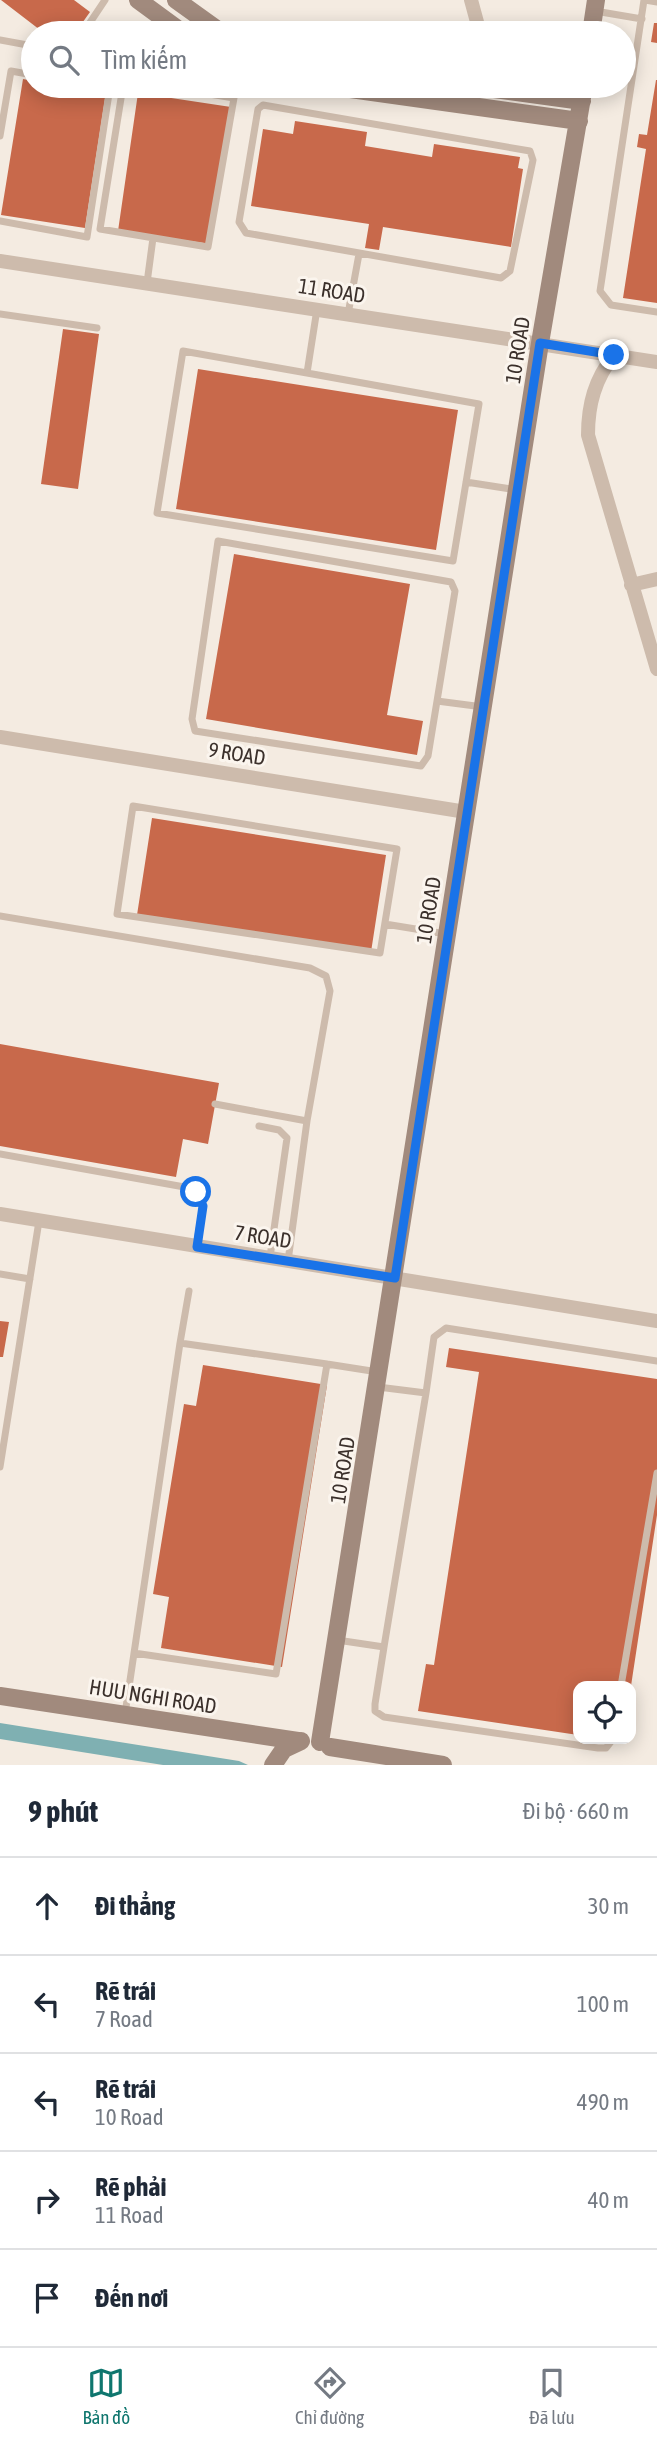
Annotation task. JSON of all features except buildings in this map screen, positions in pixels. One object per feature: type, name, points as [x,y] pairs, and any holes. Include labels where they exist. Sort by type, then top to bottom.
[{"type":"street","points":[[138,0],[167,21]]},
{"type":"street","points":[[176,0],[205,21]]},
{"type":"street","points":[[471,0],[477,21]]},
{"type":"street","points":[[412,98],[579,121]]},
{"type":"street","points":[[489,109],[492,98]]},
{"type":"street","name":"10 ROAD","points":[[325,1744],[338,1640],[466,812],[540,343],[582,98]]},
{"type":"street","name":"11 ROAD","points":[[0,261],[657,362]]},
{"type":"street","points":[[614,355],[593,393],[589,407],[588,435],[657,669]]},
{"type":"street","points":[[631,585],[657,579]]},
{"type":"street","name":"9 ROAD","points":[[0,737],[466,812]]},
{"type":"street","name":"7 ROAD","points":[[0,1214],[657,1321]]},
{"type":"street","name":"HUU NGHI ROAD","points":[[0,1696],[325,1744]]},
{"type":"street","points":[[273,1765],[284,1749],[298,1741]]},
{"type":"street","points":[[325,1744],[343,1765]]},
{"type":"street","points":[[325,1744],[443,1765]]},
{"type":"lane","points":[[91,21],[105,0]]},
{"type":"lane","points":[[636,58],[645,0],[657,2]]},
{"type":"lane","points":[[596,6],[642,19]]},
{"type":"lane","points":[[0,40],[21,44]]},
{"type":"lane","points":[[0,136],[10,71],[21,73]]},
{"type":"lane","points":[[0,221],[87,237],[108,98]]},
{"type":"lane","points":[[120,98],[100,229],[208,247],[234,98]]},
{"type":"lane","points":[[630,98],[600,291],[611,305],[657,313]]},
{"type":"lane","points":[[260,106],[524,148],[533,155],[510,271],[506,276],[501,278],[359,254],[246,233],[242,229],[239,222],[260,106]]},
{"type":"lane","points":[[146,283],[153,238]]},
{"type":"lane","points":[[348,314],[359,254]]},
{"type":"lane","points":[[307,373],[317,309]]},
{"type":"lane","points":[[0,314],[97,328]]},
{"type":"lane","points":[[183,351],[307,373],[478,404],[453,561],[157,513],[183,351]]},
{"type":"lane","points":[[466,482],[518,490]]},
{"type":"lane","points":[[218,541],[451,582],[455,591],[437,701],[428,757],[421,766],[195,731],[192,719],[218,541]]},
{"type":"lane","points":[[437,701],[484,708]]},
{"type":"lane","points":[[133,806],[397,849],[385,924],[380,953],[117,914],[133,806]]},
{"type":"lane","points":[[0,916],[319,971],[326,976],[330,990],[307,1121],[288,1261]]},
{"type":"lane","points":[[385,924],[448,934]]},
{"type":"lane","points":[[215,1104],[307,1121]]},
{"type":"lane","points":[[259,1126],[279,1130],[287,1138],[270,1258]]},
{"type":"lane","points":[[0,1154],[190,1188],[203,1206],[197,1247]]},
{"type":"lane","points":[[0,1467],[39,1221]]},
{"type":"lane","points":[[0,1274],[30,1279]]},
{"type":"lane","points":[[125,1715],[189,1292]]},
{"type":"lane","points":[[609,1744],[606,1748],[598,1748],[384,1717],[375,1710],[375,1704],[434,1337],[446,1328],[657,1362]]},
{"type":"lane","points":[[180,1343],[327,1364],[426,1393]]},
{"type":"lane","points":[[134,1653],[276,1674],[327,1364]]},
{"type":"lane","points":[[622,1681],[657,1473]]},
{"type":"lane","points":[[338,1640],[384,1647]]},
{"type":"water","points":[[0,1723],[239,1761],[248,1765],[163,1765],[0,1739]]},
{"type":"route","points":[[196,1192],[203,1206],[197,1247],[395,1278],[540,343],[614,355]]}]
